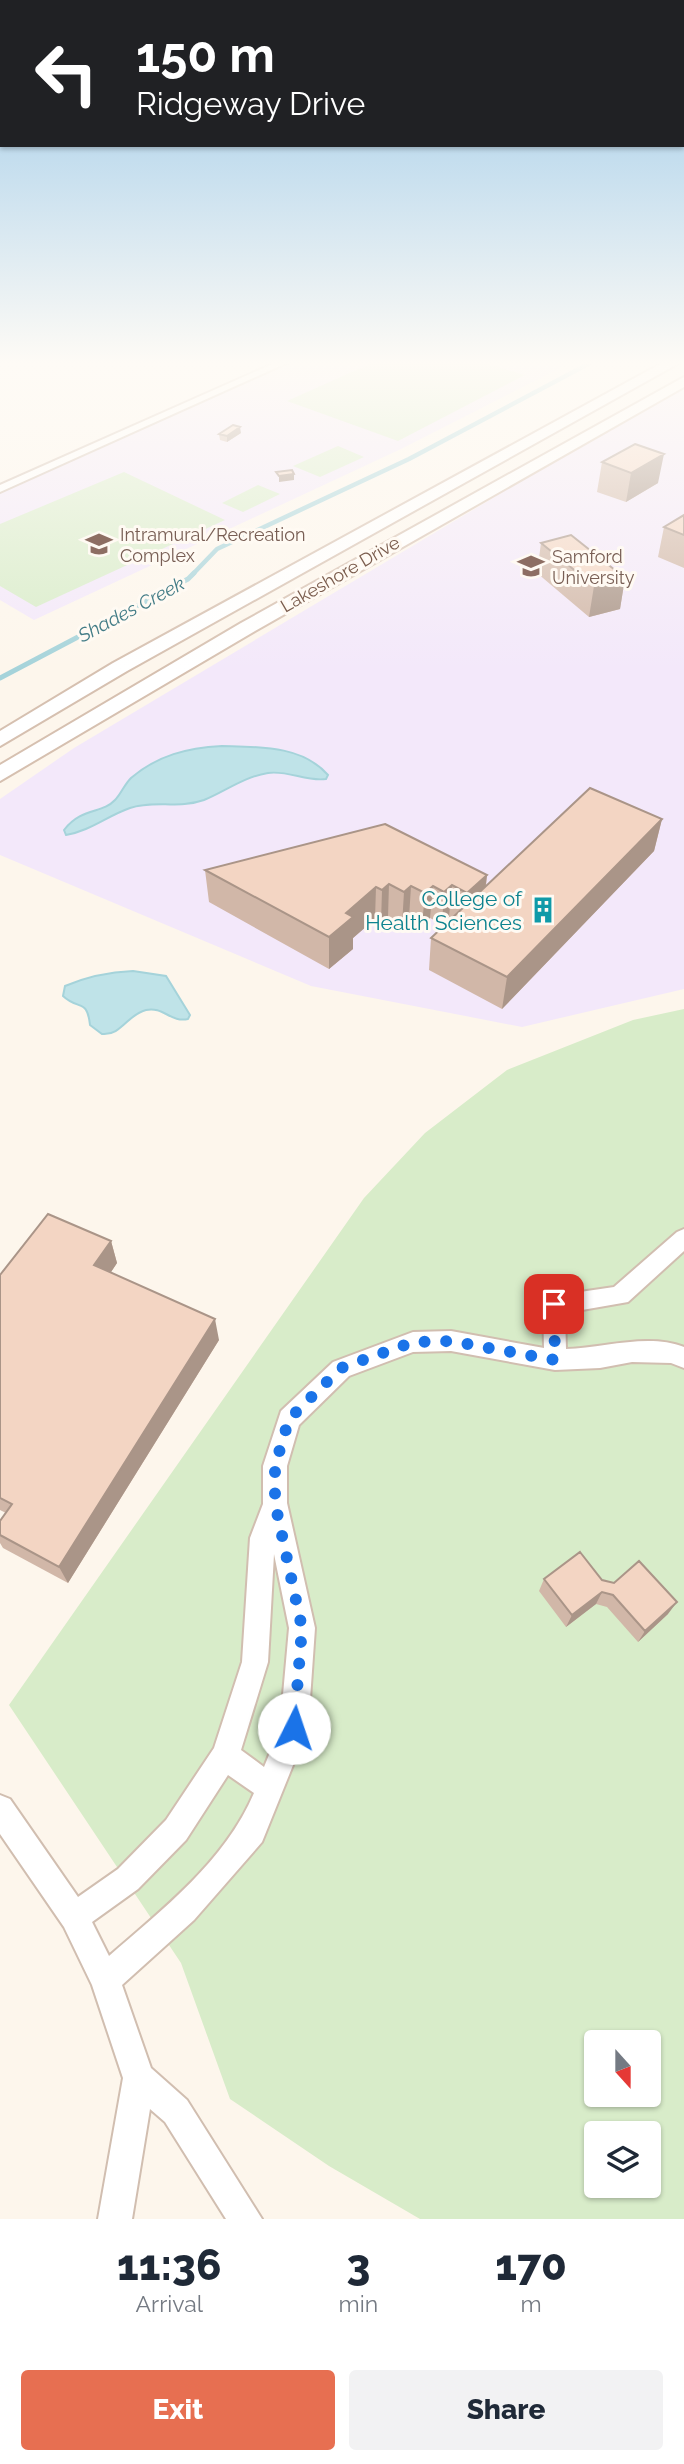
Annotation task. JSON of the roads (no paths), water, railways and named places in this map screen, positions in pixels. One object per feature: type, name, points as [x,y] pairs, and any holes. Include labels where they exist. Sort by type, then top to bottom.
[{"type":"main road","name":"Lakeshore Drive","points":[[8,736],[120,667],[486,466]]},
{"type":"main road","name":"Lakeshore Drive","points":[[0,774],[43,746],[536,466]]},
{"type":"main road","points":[[8,736],[43,746]]},
{"type":"street","points":[[0,489],[52,466]]},
{"type":"street","points":[[555,1360],[554,1304],[579,1303],[620,1295],[684,1238]]},
{"type":"street","points":[[105,1980],[184,1910],[252,1832],[294,1728],[302,1628],[275,1503],[275,1466],[289,1419],[341,1368],[413,1342],[451,1341],[555,1360],[600,1358],[632,1352],[673,1353],[684,1358]]},
{"type":"street","points":[[74,1917],[128,1879],[176,1830],[225,1755],[256,1662],[262,1538],[275,1503]]},
{"type":"street","points":[[225,1755],[268,1787]]},
{"type":"street","points":[[0,1809],[74,1917],[105,1980],[139,2078],[116,2219]]},
{"type":"street","points":[[139,2078],[176,2111],[245,2219]]},
{"type":"water","points":[[222,746],[265,748],[293,753],[306,758],[328,775],[326,779],[312,779],[283,773],[259,775],[195,803],[130,808],[66,835],[64,830],[71,823],[110,804],[131,778],[162,758],[185,751]]},
{"type":"water","points":[[133,971],[166,976],[190,1015],[188,1019],[177,1019],[157,1010],[146,1010],[114,1032],[102,1034],[90,1025],[84,1008],[63,996],[65,986],[73,983]]},
{"type":"waterway","name":"Shades Creek","points":[[192,575],[217,549],[395,466]]},
{"type":"waterway","name":"Shades Creek","points":[[0,678],[192,575]]},
{"type":"place","name":"Intramural/Recreation Complex","points":[[99,544]]},
{"type":"place","name":"Samford University","points":[[531,566]]},
{"type":"place","name":"College of Health Sciences","points":[[543,910]]}]
